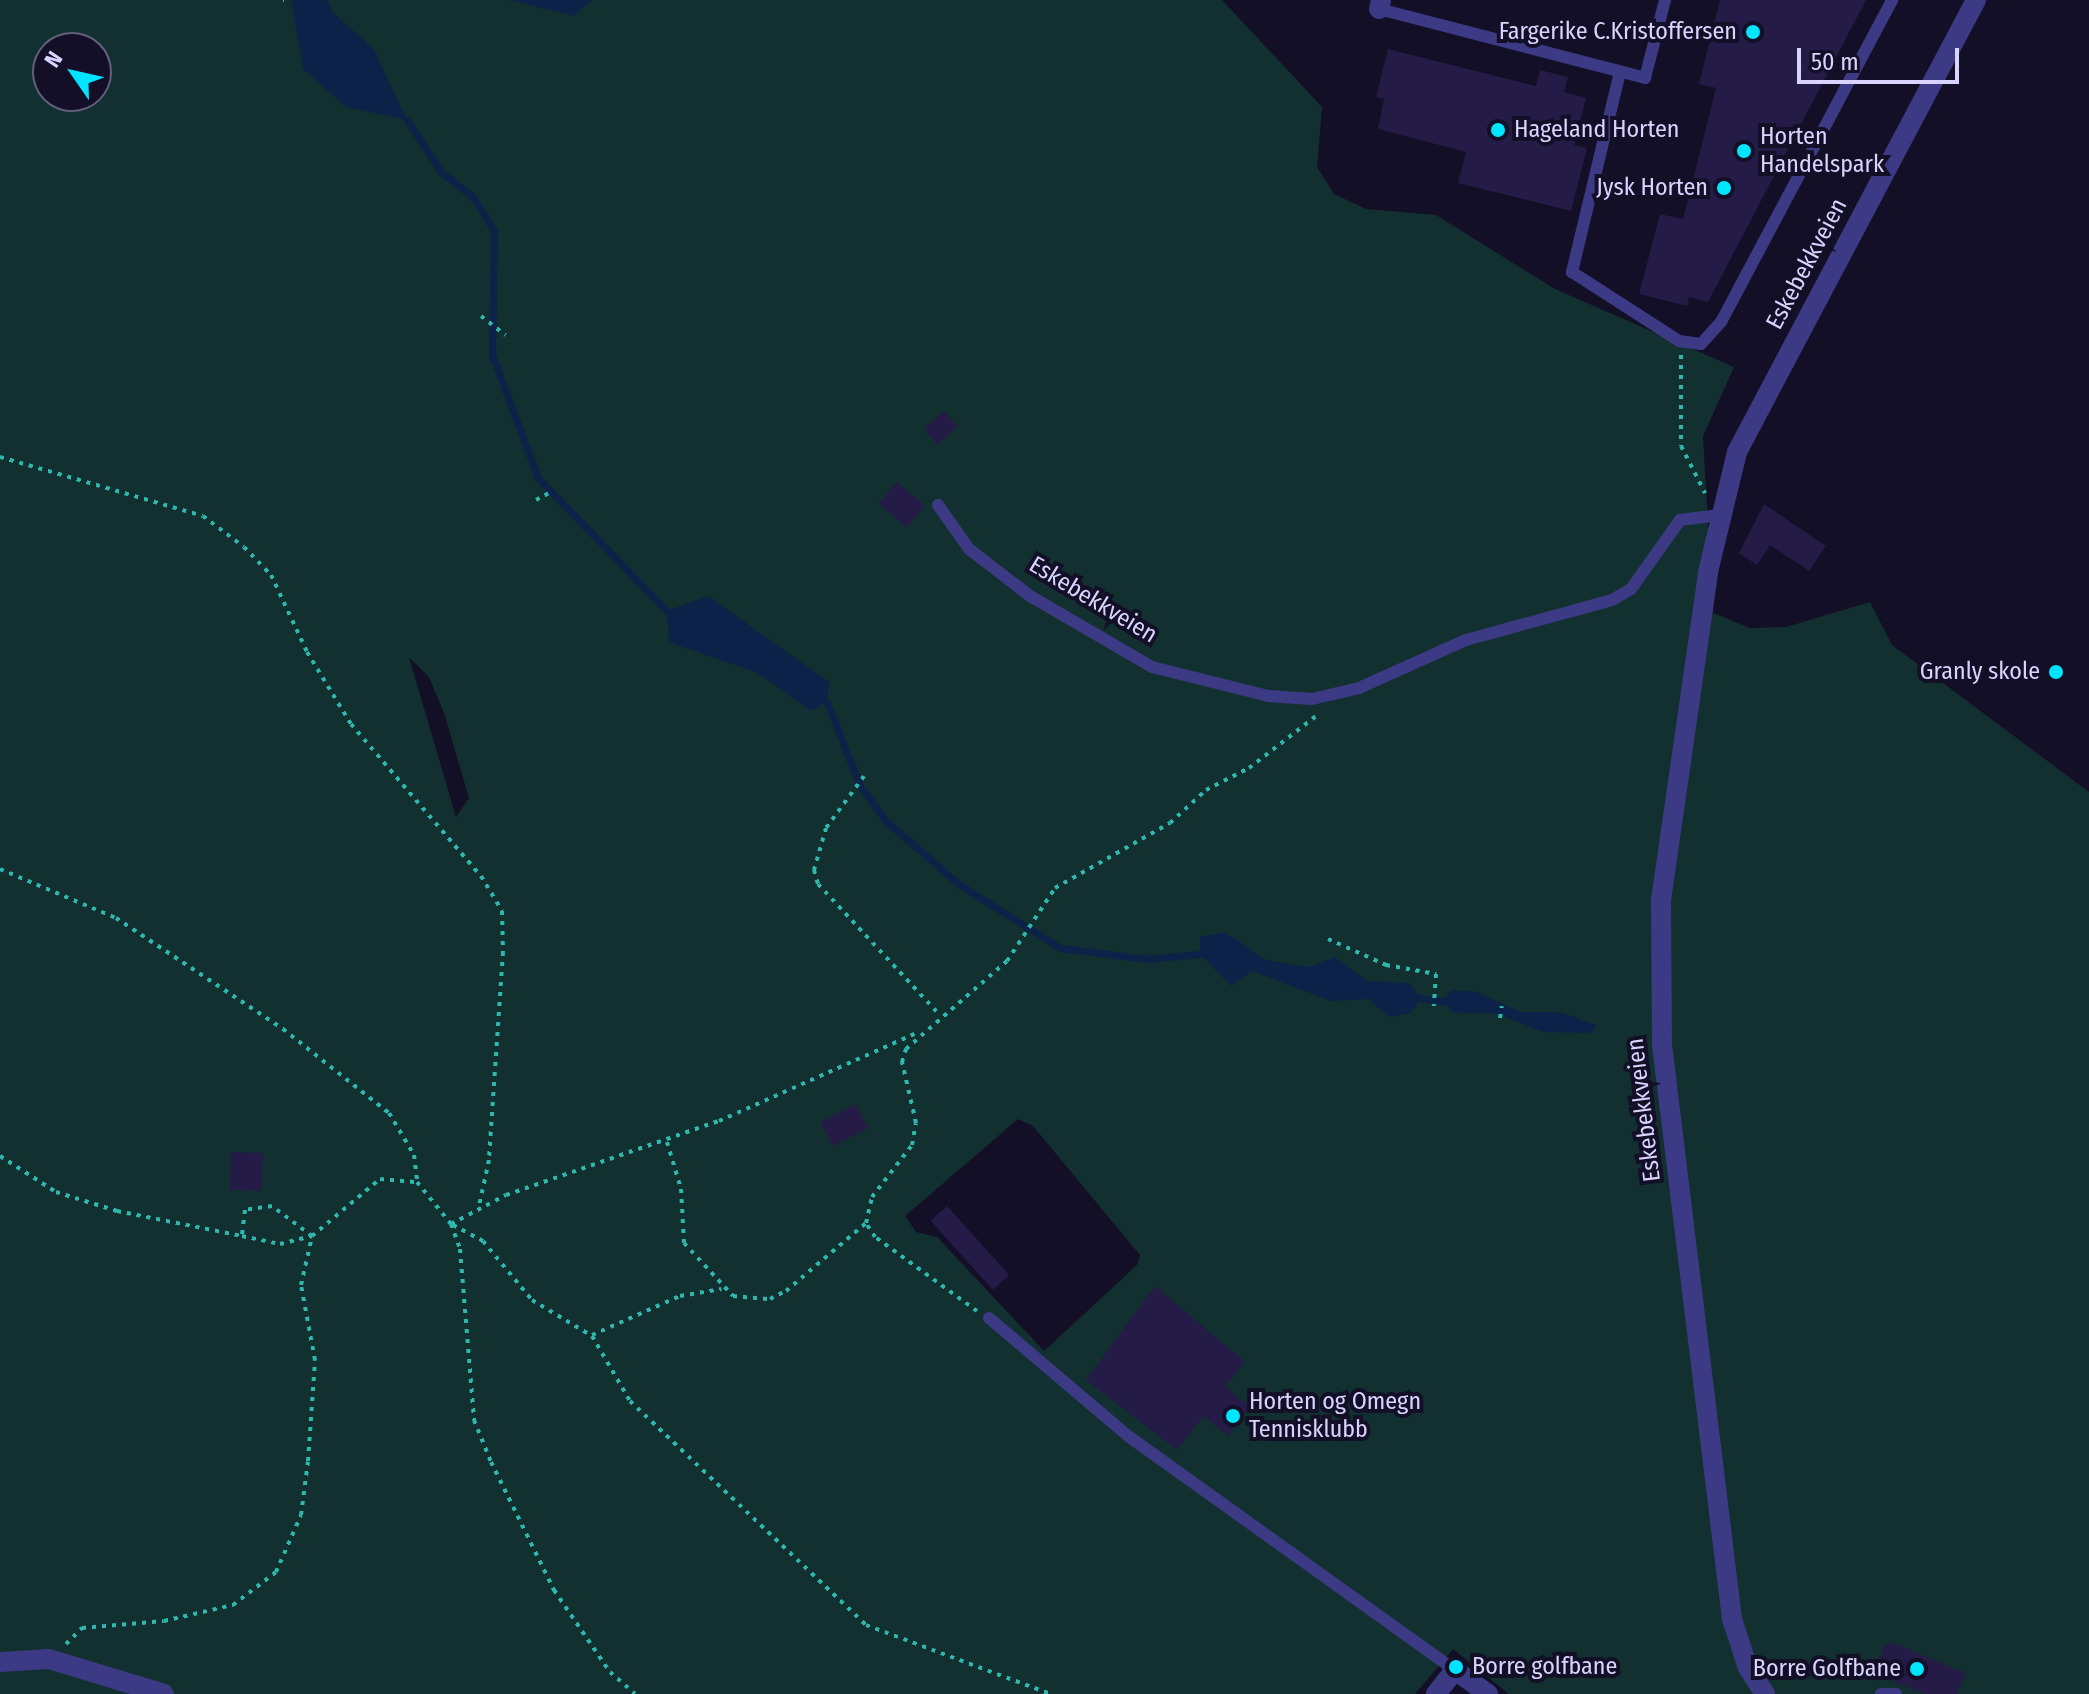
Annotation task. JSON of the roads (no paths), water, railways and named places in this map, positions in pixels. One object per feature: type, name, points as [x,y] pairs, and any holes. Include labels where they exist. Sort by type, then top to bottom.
[{"type":"street","name":"Eskebekkveien","points":[[1765,1694],[1748,1668],[1732,1619],[1658,982],[1661,900],[1720,515],[1737,452],[1976,0]]},
{"type":"street","points":[[0,1662],[49,1659],[164,1694]]},
{"type":"street","points":[[1436,1694],[1455,1670],[1488,1694]]},
{"type":"lane","points":[[1380,4],[1645,78],[1665,0]]},
{"type":"lane","points":[[1620,72],[1570,266],[1579,279],[1679,341],[1701,344],[1716,331],[1892,0]]},
{"type":"lane","name":"Eskebekkveien","points":[[938,505],[969,549],[1030,596],[1152,667],[1268,696],[1338,696],[1453,644],[1612,600],[1631,589],[1680,520],[1720,515]]},
{"type":"lane","points":[[989,1318],[1117,1428],[1455,1670]]},
{"type":"lane","points":[[1881,1694],[1896,1694]]},
{"type":"water","points":[[291,0],[328,0],[333,13],[373,48],[407,120],[346,107],[303,69]]},
{"type":"water","points":[[510,0],[592,0],[574,16]]},
{"type":"water","points":[[708,596],[829,682],[827,702],[811,711],[758,673],[669,642],[667,611]]},
{"type":"water","points":[[1225,932],[1266,960],[1308,967],[1335,957],[1367,981],[1409,983],[1421,998],[1411,1013],[1389,1017],[1368,999],[1331,1001],[1252,971],[1231,986],[1200,954],[1200,937]]},
{"type":"water","points":[[1452,990],[1477,992],[1521,1012],[1560,1012],[1596,1025],[1592,1033],[1543,1032],[1498,1014],[1452,1012],[1442,1001]]},
{"type":"waterway","points":[[407,120],[441,172],[473,197],[494,230],[492,355],[538,478],[667,611]]},
{"type":"waterway","points":[[827,702],[860,786],[886,821],[960,885],[1060,948],[1147,959],[1200,954]]},
{"type":"waterway","points":[[1421,998],[1442,1001]]},
{"type":"place","name":"Fargerike C.Kristoffersen","points":[[1753,32]]},
{"type":"place","name":"Hageland Horten","points":[[1498,130]]},
{"type":"place","name":"Horten Handelspark","points":[[1744,151]]},
{"type":"place","name":"Jysk Horten","points":[[1724,188]]},
{"type":"place","name":"Granly skole","points":[[2056,672]]},
{"type":"place","name":"Horten og Omegn Tennisklubb","points":[[1233,1416]]},
{"type":"place","name":"Borre golfbane","points":[[1456,1667]]},
{"type":"place","name":"Borre Golfbane","points":[[1917,1669]]}]
